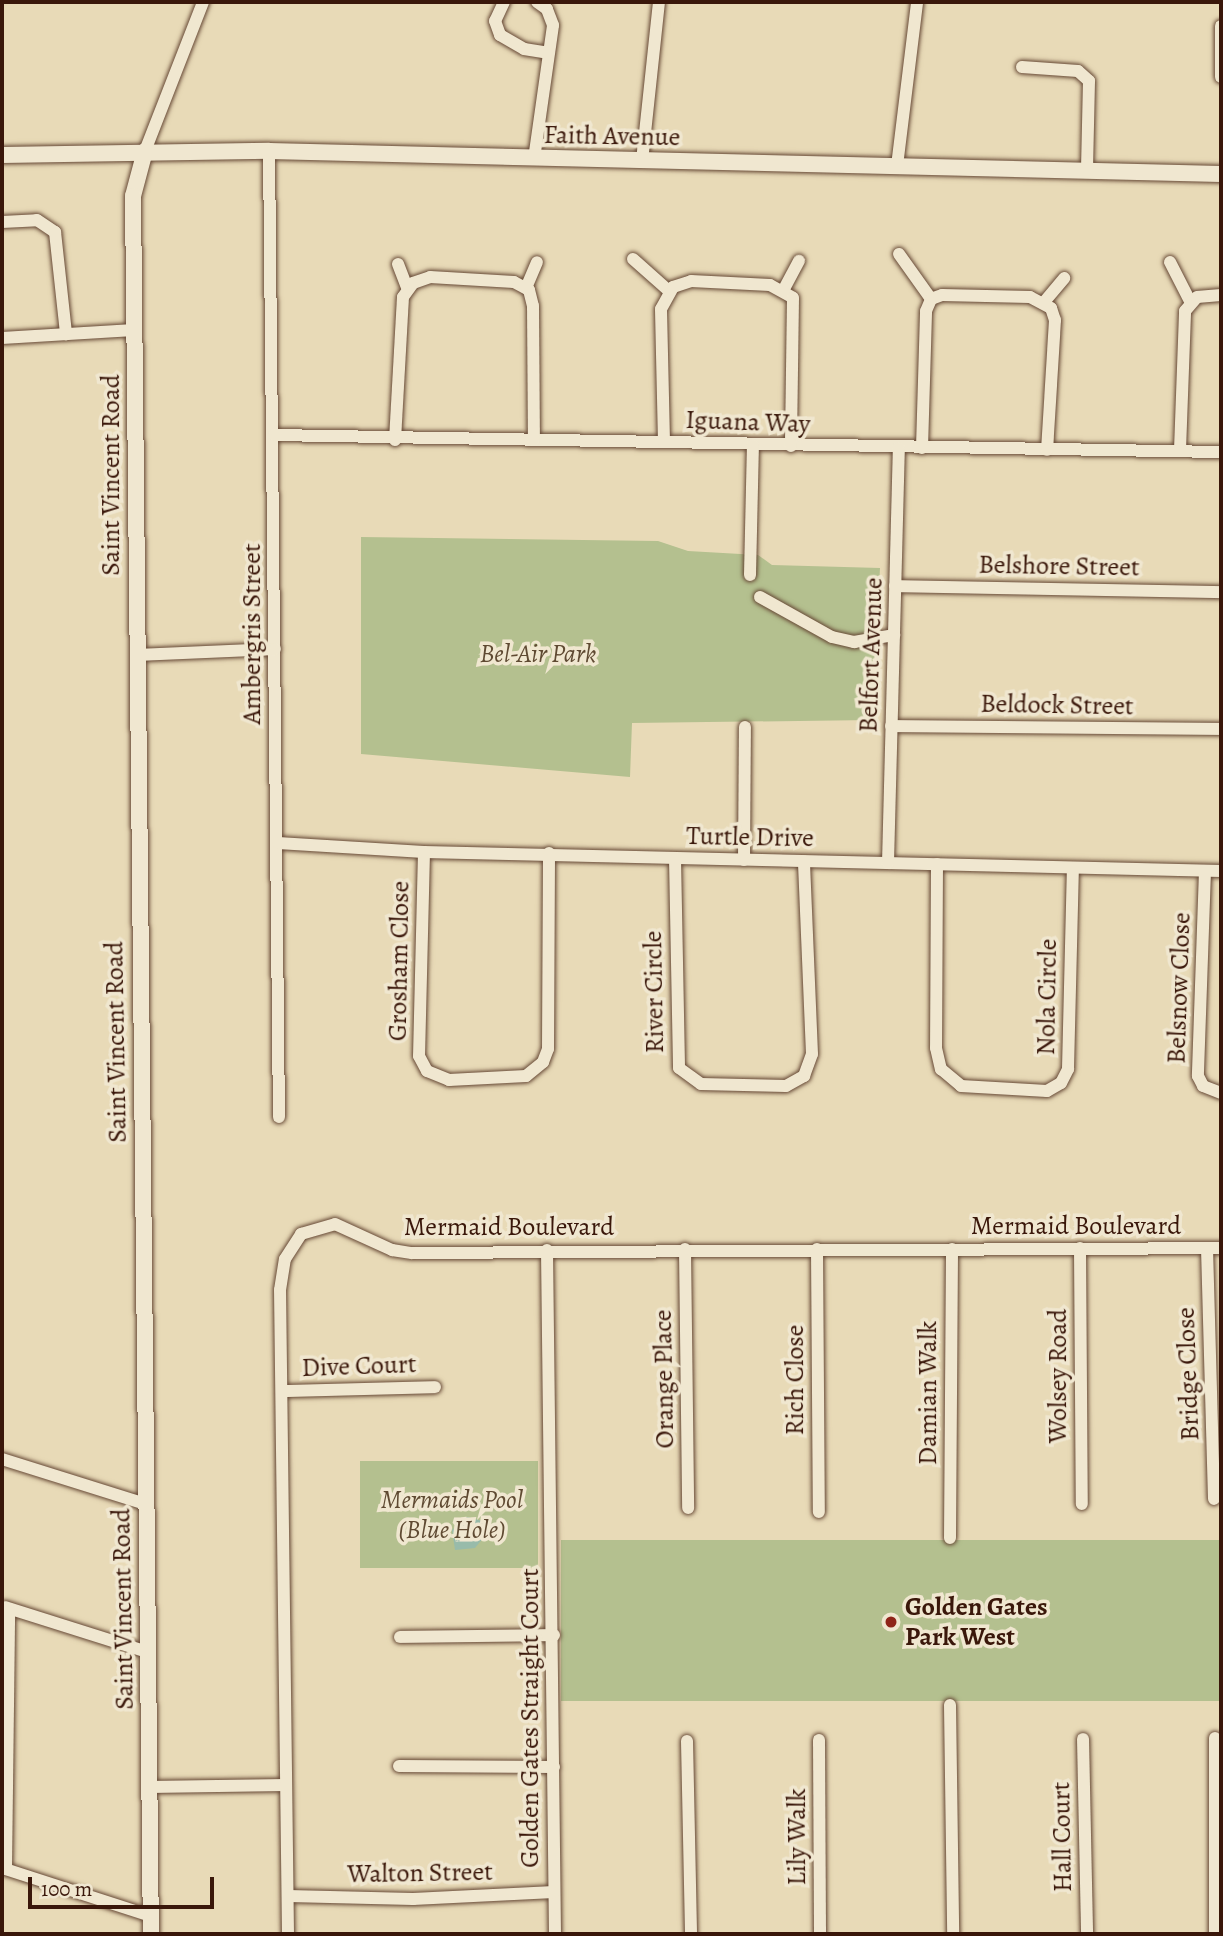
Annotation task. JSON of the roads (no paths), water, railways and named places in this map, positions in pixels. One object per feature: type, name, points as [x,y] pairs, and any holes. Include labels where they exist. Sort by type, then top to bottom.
[{"type":"street","points":[[145,151],[203,2]]},
{"type":"street","points":[[504,2],[495,21],[500,35],[524,49],[548,53]]},
{"type":"street","points":[[534,159],[552,19],[537,2]]},
{"type":"street","points":[[642,161],[659,2]]},
{"type":"street","points":[[897,166],[917,2]]},
{"type":"street","points":[[1221,26],[1221,77]]},
{"type":"street","points":[[1021,66],[1072,70],[1089,81],[1087,169]]},
{"type":"street","name":"Saint Vincent Road","points":[[145,151],[133,196],[151,1934]]},
{"type":"street","name":"Faith Avenue","points":[[2,155],[270,151],[1221,174]]},
{"type":"street","name":"Ambergris Street","points":[[270,151],[279,1118]]},
{"type":"street","points":[[2,222],[37,220],[55,232],[66,334]]},
{"type":"street","points":[[899,254],[931,299]]},
{"type":"street","points":[[633,259],[669,291]]},
{"type":"street","points":[[784,289],[799,261]]},
{"type":"street","points":[[526,288],[537,262]]},
{"type":"street","points":[[1170,262],[1190,302]]},
{"type":"street","points":[[395,440],[402,306],[407,288],[398,264]]},
{"type":"street","points":[[407,288],[430,277],[510,282],[526,288],[533,301],[534,440]]},
{"type":"street","points":[[1045,301],[1064,278]]},
{"type":"street","points":[[664,442],[661,313],[669,291],[691,281],[784,289]]},
{"type":"street","points":[[784,289],[796,309],[791,446]]},
{"type":"street","points":[[922,448],[926,311],[931,299],[942,295],[1018,296],[1045,301]]},
{"type":"street","points":[[1180,450],[1185,311],[1190,302],[1203,295],[1221,295]]},
{"type":"street","points":[[1045,301],[1055,320],[1047,450]]},
{"type":"street","points":[[2,338],[134,330]]},
{"type":"street","name":"Iguana Way","points":[[274,435],[395,440],[1221,452]]},
{"type":"street","points":[[750,575],[753,446]]},
{"type":"street","name":"Belfort Avenue","points":[[888,863],[899,448]]},
{"type":"street","name":"Belshore Street","points":[[895,586],[1221,592]]},
{"type":"street","points":[[760,597],[832,637],[854,642],[894,635]]},
{"type":"street","points":[[137,655],[275,649]]},
{"type":"street","name":"Beldock Street","points":[[891,726],[1221,729]]},
{"type":"street","points":[[744,860],[746,727]]},
{"type":"street","name":"Turtle Drive","points":[[278,843],[424,852],[1221,871]]},
{"type":"street","name":"Grosham Close","points":[[424,852],[419,1056],[427,1071],[449,1080],[529,1076],[543,1062],[548,1049],[549,853]]},
{"type":"street","name":"River Circle","points":[[675,858],[679,1068],[701,1084],[760,1086],[793,1085],[811,1060],[804,861]]},
{"type":"street","name":"Nola Circle","points":[[937,864],[936,1048],[941,1069],[961,1086],[1048,1091],[1061,1083],[1068,1069],[1073,868]]},
{"type":"street","name":"Belsnow Close","points":[[1205,871],[1198,1076],[1203,1086],[1221,1093]]},
{"type":"street","name":"Mermaid Boulevard","points":[[288,1934],[284,1391],[280,1280],[289,1250],[309,1229],[342,1226],[384,1247],[412,1253],[685,1249],[1221,1248]]},
{"type":"street","name":"Wolsey Road","points":[[1080,1248],[1082,1504]]},
{"type":"street","name":"Bridge Close","points":[[1207,1248],[1214,1499]]},
{"type":"street","name":"Orange Place","points":[[685,1249],[688,1508]]},
{"type":"street","name":"Rich Close","points":[[817,1249],[819,1512]]},
{"type":"street","name":"Damian Walk","points":[[950,1538],[951,1249]]},
{"type":"street","name":"Golden Gates Straight Court","points":[[547,1250],[554,1635],[555,1934]]},
{"type":"street","name":"Dive Court","points":[[284,1391],[435,1387]]},
{"type":"street","points":[[2,1459],[146,1504]]},
{"type":"street","points":[[148,1652],[5,1608],[4,1869],[150,1916]]},
{"type":"street","points":[[400,1637],[554,1635]]},
{"type":"street","points":[[950,1705],[953,1934]]},
{"type":"street","points":[[1215,1738],[1215,1934]]},
{"type":"street","name":"Hall Court","points":[[1083,1739],[1087,1934]]},
{"type":"street","name":"Lily Walk","points":[[819,1740],[820,1934]]},
{"type":"street","points":[[687,1741],[691,1934]]},
{"type":"street","points":[[399,1766],[554,1767]]},
{"type":"street","points":[[149,1787],[286,1785]]},
{"type":"street","name":"Walton Street","points":[[288,1896],[413,1899],[554,1892]]},
{"type":"place","name":"Golden Gates Park West","points":[[891,1622]]},
{"type":"park label","name":"Bel-Air Park","points":[[538,654]]},
{"type":"park label","name":"Mermaids Pool (Blue Hole)","points":[[452,1515]]}]
